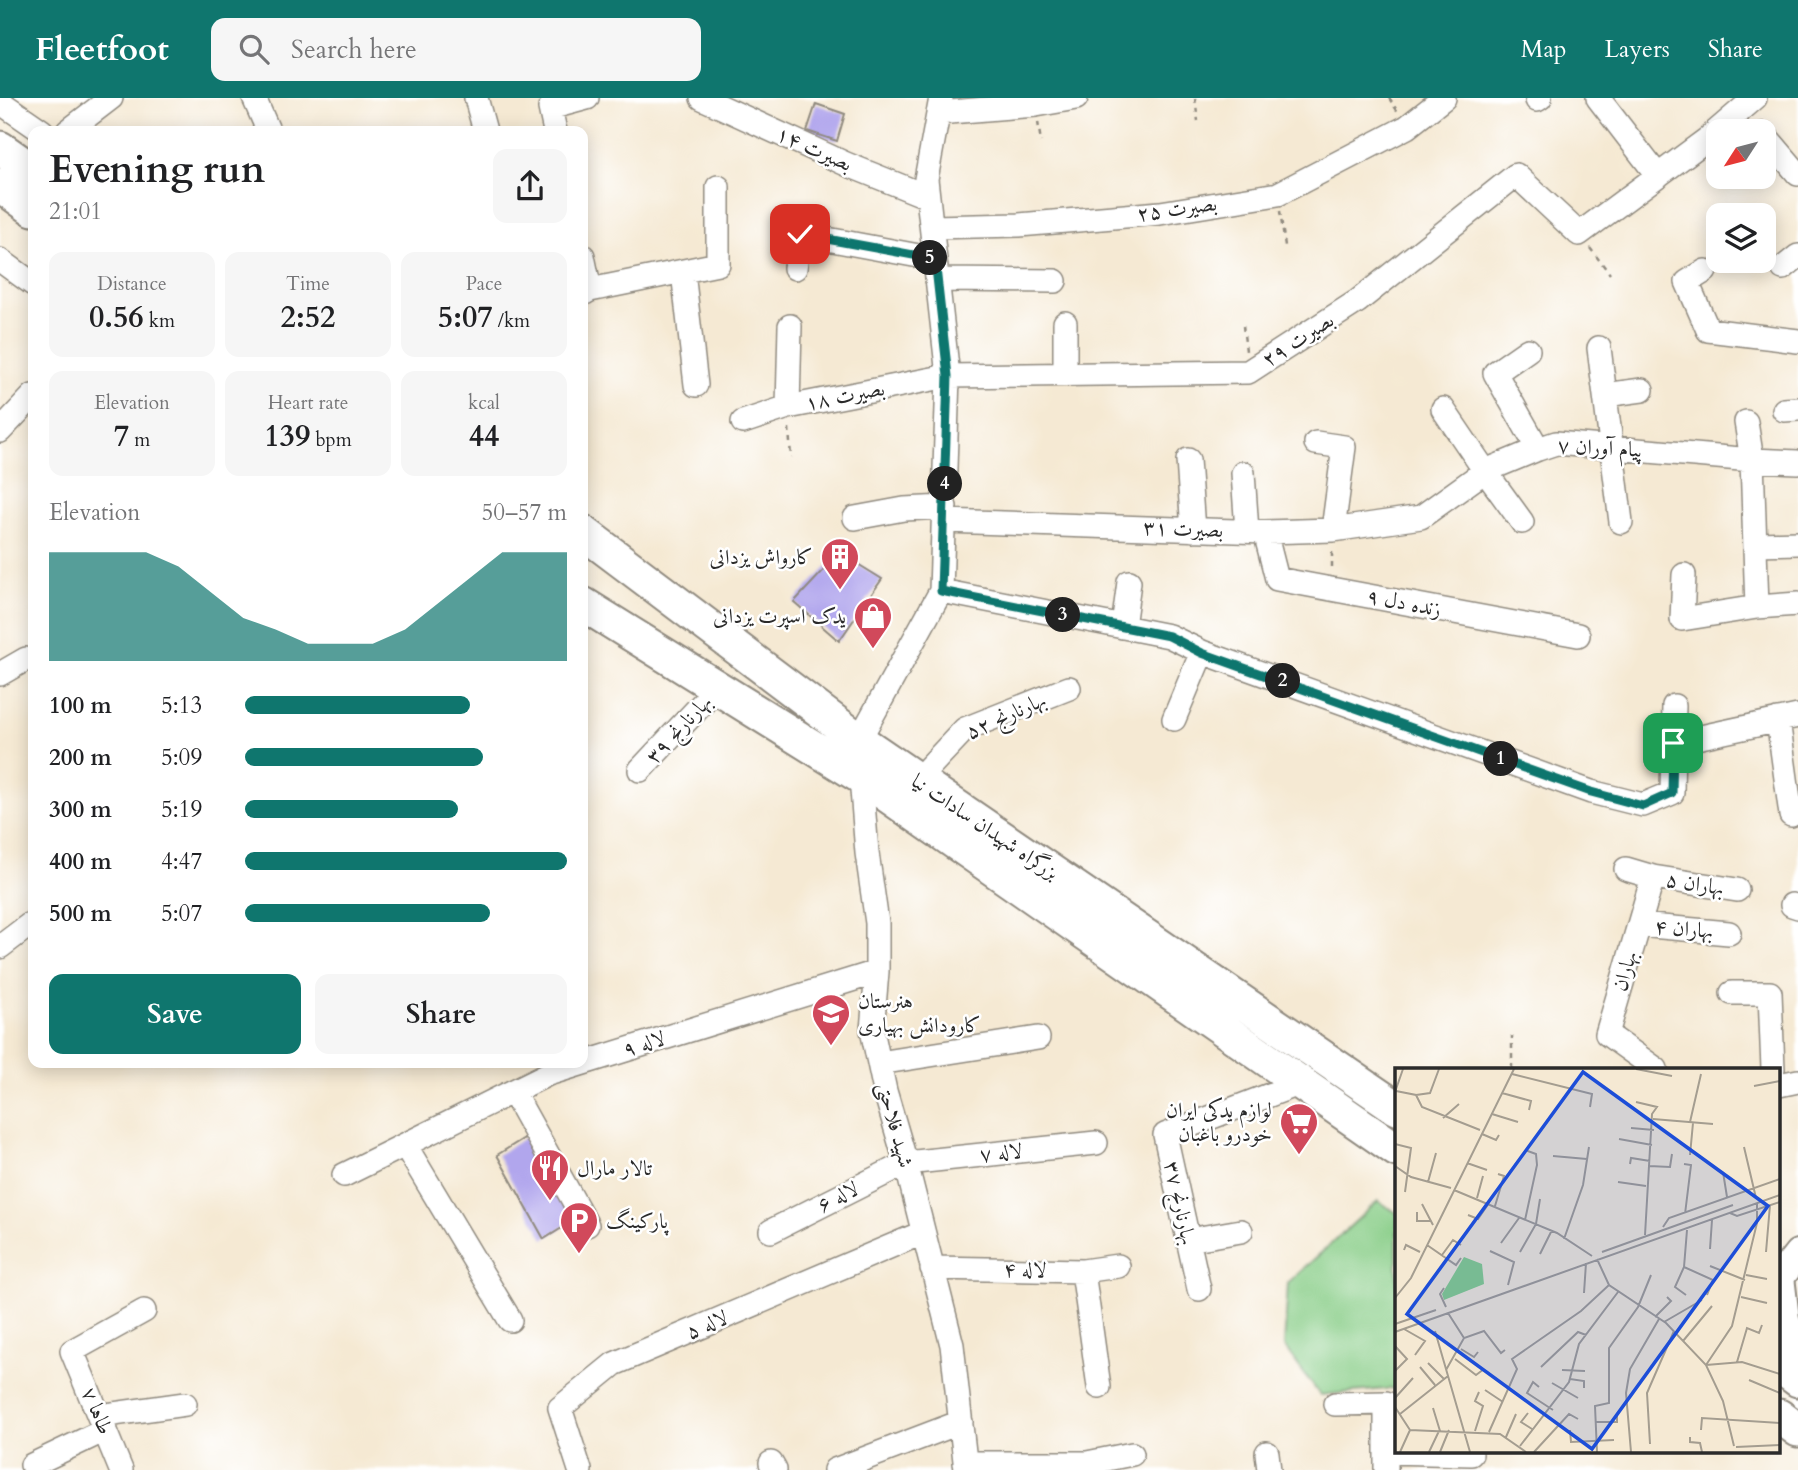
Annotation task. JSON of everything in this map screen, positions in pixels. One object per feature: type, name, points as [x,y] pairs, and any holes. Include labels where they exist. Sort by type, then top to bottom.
[{"type":"highway","points":[[18,165],[28,194]]},
{"type":"highway","name":"بزرگراه شهیدان سادات نیا","points":[[588,536],[859,740],[1395,1107]]},
{"type":"highway","points":[[588,582],[635,612],[718,687]]},
{"type":"highway","name":"بزرگراه شهیدان سادات نیا","points":[[588,607],[861,777],[1395,1149]]},
{"type":"highway","points":[[1780,1367],[1798,1380]]},
{"type":"highway","points":[[1780,1417],[1798,1430]]},
{"type":"main road","points":[[1798,1254],[1780,1277],[1785,1319],[1798,1363]]},
{"type":"street","points":[[75,126],[111,98]]},
{"type":"street","points":[[254,98],[266,126]]},
{"type":"street","points":[[476,98],[484,126]]},
{"type":"street","points":[[554,126],[550,108],[587,98]]},
{"type":"street","name":"بصیرت ۱۴","points":[[702,98],[827,149],[928,197]]},
{"type":"street","points":[[859,740],[941,591],[948,376],[926,179],[940,106],[1036,105],[1076,98]]},
{"type":"street","name":"بصیرت ۲۵","points":[[932,227],[1018,225],[1160,212],[1278,194],[1407,127],[1444,98]]},
{"type":"street","points":[[1598,98],[1658,176]]},
{"type":"street","points":[[0,102],[35,126]]},
{"type":"street","points":[[1579,234],[1706,140],[1744,102],[1754,119]]},
{"type":"street","points":[[1776,148],[1798,174]]},
{"type":"street","name":"بصیرت ۲۹","points":[[948,376],[1248,372],[1358,301],[1516,175],[1579,234]]},
{"type":"street","points":[[588,292],[718,264],[718,187]]},
{"type":"street","points":[[794,268],[800,234],[936,270],[1055,281]]},
{"type":"street","points":[[0,260],[28,280]]},
{"type":"street","points":[[1705,271],[1687,282],[1708,330],[1798,341]]},
{"type":"street","points":[[682,272],[696,385]]},
{"type":"street","points":[[1065,323],[1065,374]]},
{"type":"street","points":[[788,407],[790,326]]},
{"type":"street","points":[[1599,348],[1621,522]]},
{"type":"street","points":[[1528,350],[1494,373],[1538,449]]},
{"type":"street","name":"بصیرت ۱۸","points":[[743,422],[788,407],[948,376]]},
{"type":"street","points":[[1605,395],[1642,390]]},
{"type":"street","points":[[0,431],[28,401]]},
{"type":"street","points":[[1444,409],[1522,522]]},
{"type":"street","points":[[1745,422],[1752,460],[1757,607]]},
{"type":"street","points":[[1315,443],[1344,447],[1333,530]]},
{"type":"street","name":"پیام آوران ۷","points":[[1421,517],[1485,471],[1556,443],[1798,462]]},
{"type":"street","points":[[1188,460],[1193,530]]},
{"type":"street","points":[[1243,473],[1256,532]]},
{"type":"street","name":"بصیرت ۳۱","points":[[855,518],[904,509],[945,514],[1256,532],[1333,530],[1421,517]]},
{"type":"street","name":"زنده دل ۹","points":[[1256,532],[1277,579],[1578,635]]},
{"type":"street","points":[[1755,544],[1798,543]]},
{"type":"street","points":[[1684,575],[1682,619],[1757,607],[1798,604]]},
{"type":"street","points":[[1123,627],[1129,582]]},
{"type":"street","points":[[941,591],[1169,636],[1202,653],[1591,792],[1643,806],[1672,793],[1674,706]]},
{"type":"street","points":[[1174,719],[1202,653]]},
{"type":"street","points":[[0,674],[26,659]]},
{"type":"street","name":"بهارنارنج ۳۹","points":[[640,770],[718,687]]},
{"type":"street","name":"بهارنارنج ۵۲","points":[[917,780],[965,729],[1069,688]]},
{"type":"street","points":[[1673,743],[1788,718],[1791,815]]},
{"type":"street","name":"شهید فلاحتی","points":[[861,777],[867,852],[877,923],[877,972],[872,1030],[885,1091],[952,1345],[965,1466]]},
{"type":"street","points":[[1626,869],[1653,877]]},
{"type":"street","name":"بهاران ۵","points":[[1653,877],[1737,890]]},
{"type":"street","name":"بهاران","points":[[1653,877],[1607,1034],[1655,1068]]},
{"type":"street","name":"بهاران ۴","points":[[1639,925],[1729,933]]},
{"type":"street","points":[[0,947],[28,928]]},
{"type":"street","name":"لاله ۹","points":[[588,1062],[877,972]]},
{"type":"street","points":[[1732,993],[1770,993],[1773,1068]]},
{"type":"street","points":[[879,1063],[1038,1038]]},
{"type":"street","name":"لاله ۹","points":[[344,1175],[548,1074],[567,1068]]},
{"type":"street","points":[[1780,1085],[1798,1081]]},
{"type":"street","name":"بهارنارنج ۳۷","points":[[1199,1289],[1165,1135],[1301,1083]]},
{"type":"street","points":[[513,1092],[587,1225]]},
{"type":"street","name":"لاله ۷","points":[[905,1163],[1096,1143]]},
{"type":"street","points":[[405,1145],[510,1320]]},
{"type":"street","name":"لاله ۶","points":[[771,1231],[905,1163]]},
{"type":"street","points":[[1188,1240],[1241,1231]]},
{"type":"street","name":"لاله ۵","points":[[580,1470],[561,1408],[614,1364],[922,1233]]},
{"type":"street","name":"لاله ۴","points":[[932,1269],[1083,1271],[1118,1266]]},
{"type":"street","points":[[1083,1271],[1099,1387]]},
{"type":"street","name":"طاها ۷","points":[[121,1470],[72,1351],[145,1311]]},
{"type":"street","points":[[32,1465],[102,1423],[185,1404]]},
{"type":"street","points":[[1335,1404],[1386,1404],[1386,1461],[1471,1454]]},
{"type":"street","points":[[835,1470],[961,1422]]},
{"type":"street","points":[[965,1466],[1088,1466],[1132,1454]]},
{"type":"path","points":[[1195,98],[1198,121]]},
{"type":"path","points":[[1278,194],[1285,247]]},
{"type":"path","points":[[1579,234],[1610,274]]},
{"type":"path","points":[[788,407],[791,458]]},
{"type":"path","points":[[1512,1036],[1512,1068]]},
{"type":"green space","points":[[1378,1201],[1395,1212],[1395,1388],[1320,1395],[1284,1346],[1288,1283]]},
{"type":"building","points":[[816,104],[845,114],[837,141],[807,131]]},
{"type":"building","name":"کارواش یزدانی","points":[[840,553],[882,579],[839,641],[794,602]]},
{"type":"building","points":[[531,1134],[578,1218],[544,1239],[497,1155]]},
{"type":"place","name":"کارواش یزدانی","points":[[840,591]]},
{"type":"place","name":"یدک اسپرت یزدانی","points":[[873,650]]},
{"type":"place","name":"هنرستان کارودانش بهیاری","points":[[831,1047]]},
{"type":"place","name":"لوازم یدکی ایران خودرو باغبان","points":[[1299,1156]]},
{"type":"place","name":"تالار مارال","points":[[550,1202]]},
{"type":"place","name":"پارکینگ","points":[[579,1255]]},
{"type":"route","points":[[800,234],[935,259],[948,376],[941,591],[1169,636],[1202,653],[1591,792],[1643,806],[1672,793],[1673,743]]}]
